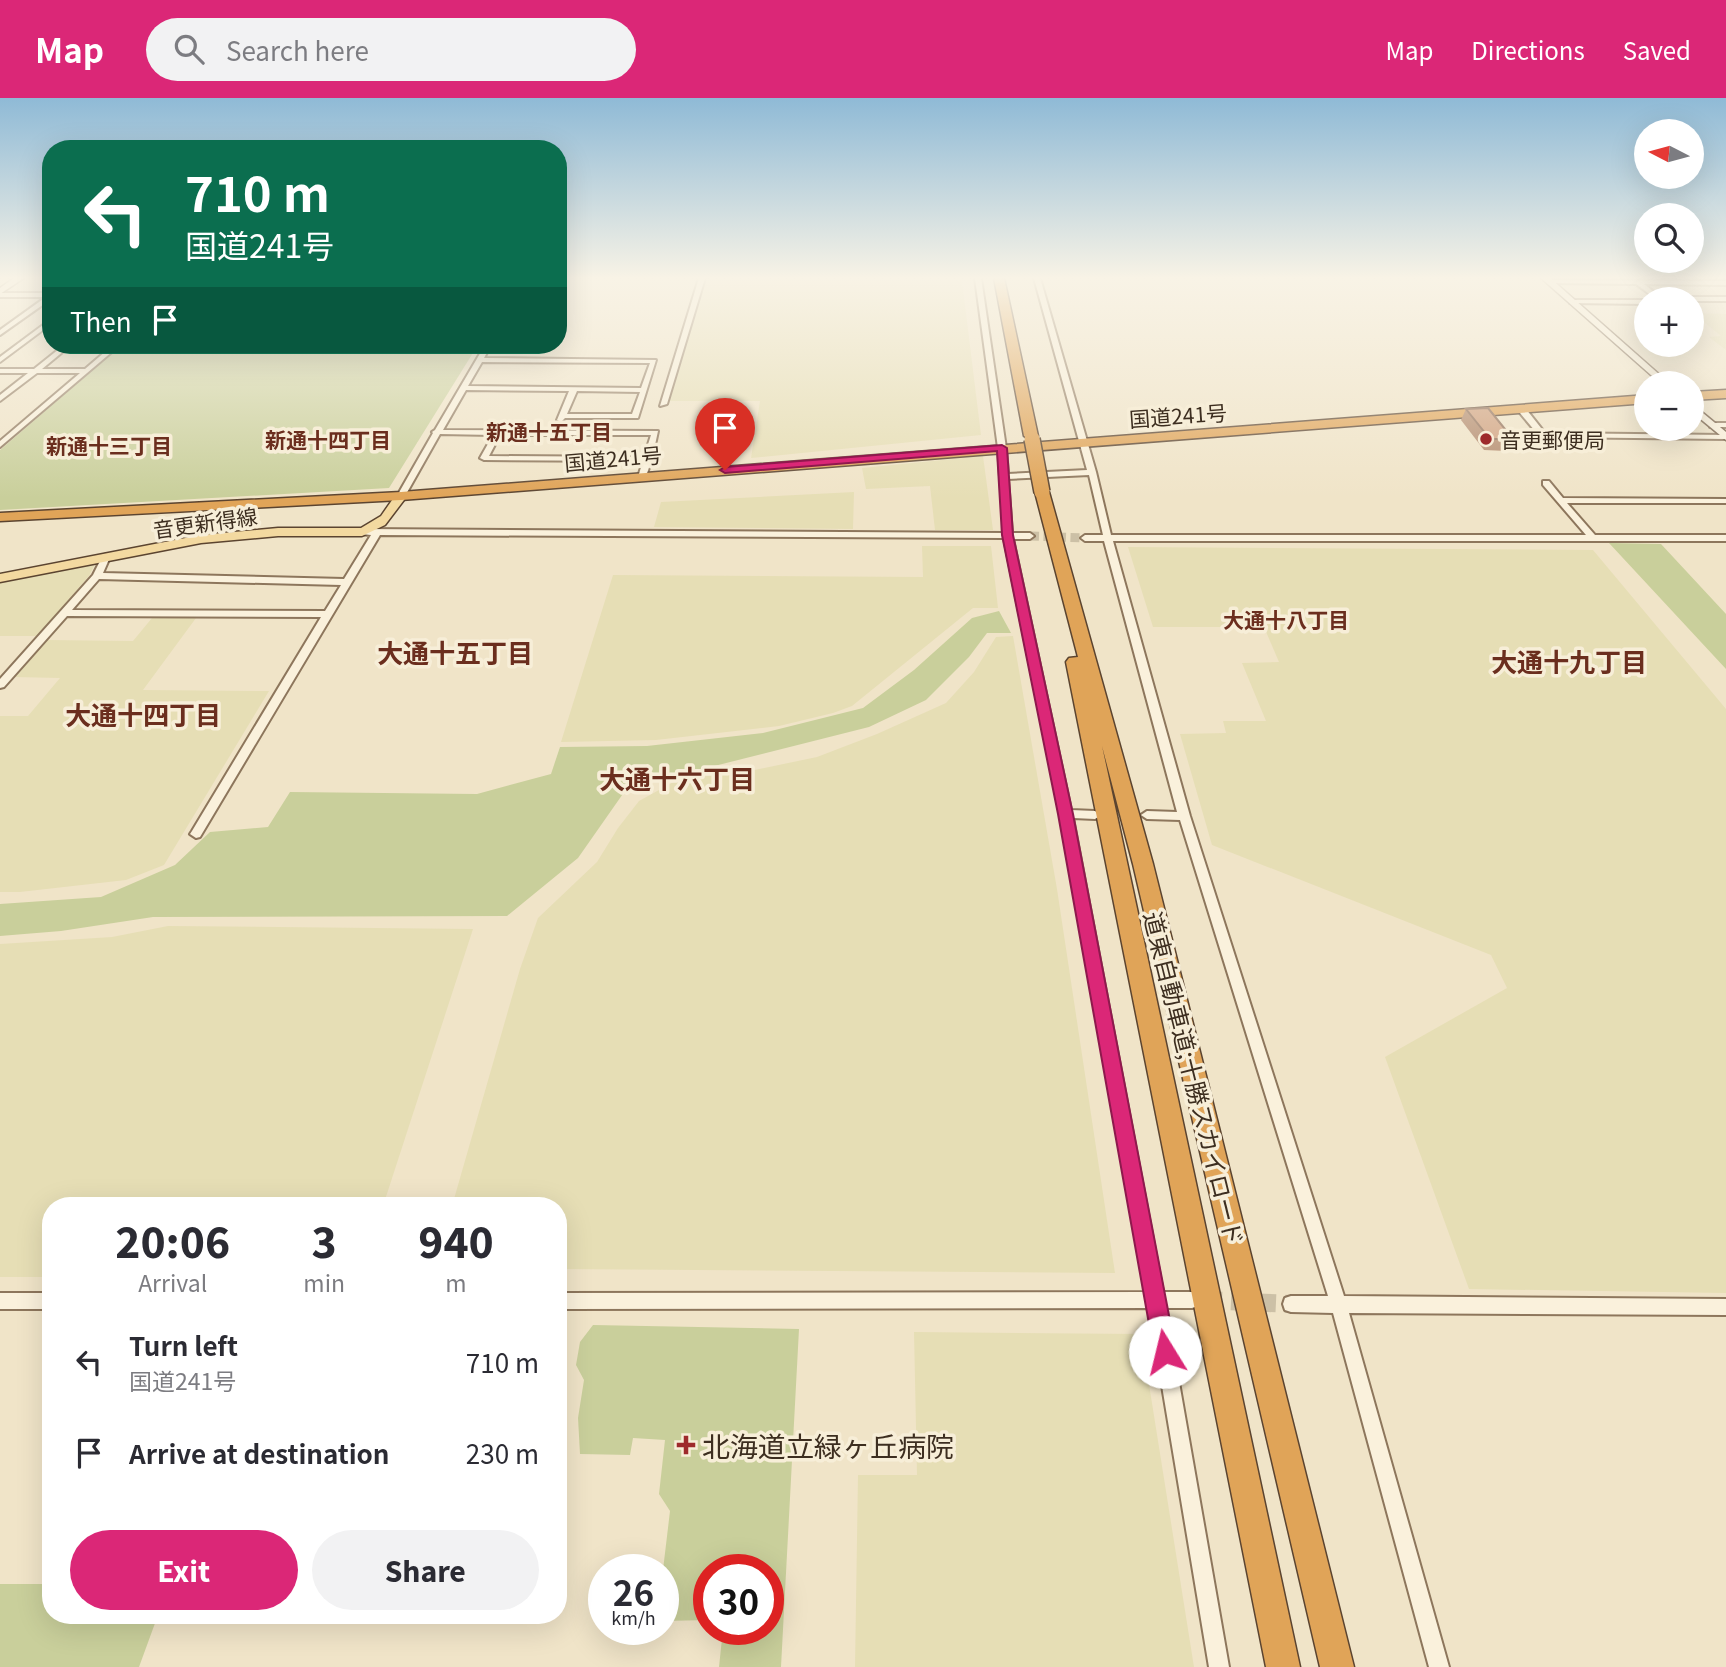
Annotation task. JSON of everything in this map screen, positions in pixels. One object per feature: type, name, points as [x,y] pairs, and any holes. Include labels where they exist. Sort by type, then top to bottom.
[{"type":"highway","name":"道東自動車道;十勝スカイロード","points":[[1014,351],[1283,1667]]},
{"type":"highway","points":[[1704,395],[1726,394]]},
{"type":"highway","name":"国道241号","points":[[0,517],[401,496],[1634,401]]},
{"type":"highway","name":"道東自動車道;十勝スカイロード","points":[[1042,492],[1143,864],[1337,1667]]},
{"type":"main road","points":[[362,532],[376,528],[383,522],[401,496]]},
{"type":"main road","name":"音更新得線","points":[[0,578],[201,539],[278,532],[362,532]]},
{"type":"street","points":[[663,404],[679,351]]},
{"type":"street","points":[[988,351],[1002,448],[1008,535],[1066,814],[1156,1299],[1219,1667]]},
{"type":"street","points":[[1057,351],[1184,816],[1339,1305],[1438,1667]]},
{"type":"street","points":[[1629,351],[1651,371]]},
{"type":"street","points":[[0,399],[57,354]]},
{"type":"street","points":[[0,445],[106,354]]},
{"type":"street","points":[[401,496],[483,354]]},
{"type":"street","points":[[479,360],[654,361],[635,416],[563,416]]},
{"type":"street","points":[[0,371],[86,371]]},
{"type":"street","points":[[463,388],[644,390]]},
{"type":"street","points":[[555,433],[574,389]]},
{"type":"street","points":[[1523,411],[1543,435],[1726,437]]},
{"type":"street","points":[[1704,417],[1726,437]]},
{"type":"street","points":[[1713,425],[1726,425]]},
{"type":"street","points":[[436,432],[655,433],[642,477]]},
{"type":"street","points":[[498,432],[484,458],[648,459]]},
{"type":"street","points":[[1004,477],[1092,472]]},
{"type":"street","points":[[1546,483],[1593,538]]},
{"type":"street","points":[[1560,500],[1726,502]]},
{"type":"street","points":[[362,532],[1030,536]]},
{"type":"street","points":[[196,834],[376,534]]},
{"type":"street","points":[[1085,538],[1726,538]]},
{"type":"street","points":[[0,685],[97,576],[106,557]]},
{"type":"street","points":[[97,576],[346,582]]},
{"type":"street","points":[[64,613],[326,614]]},
{"type":"street","points":[[1066,814],[1095,815]]},
{"type":"street","points":[[1147,816],[1184,816]]},
{"type":"street","points":[[567,1301],[1192,1300]]},
{"type":"street","points":[[0,1301],[42,1301]]},
{"type":"street","points":[[1292,1304],[1726,1307]]},
{"type":"shaded area","points":[[684,351],[971,351],[981,435],[751,458],[760,401],[669,401]]},
{"type":"shaded area","points":[[983,456],[993,530],[935,530],[930,486],[866,489],[862,468]]},
{"type":"shaded area","points":[[854,492],[853,529],[654,527],[661,502]]},
{"type":"shaded area","points":[[922,546],[991,546],[998,608],[973,608],[852,706],[779,726],[656,740],[561,742],[613,575],[923,577]]},
{"type":"shaded area","points":[[1128,547],[1593,550],[1726,709],[1726,1293],[1469,1289],[1385,1057],[1507,988],[1491,955],[1212,845],[1180,734],[1226,733],[1223,721],[1266,721],[1242,663],[1279,662],[1264,627],[1153,627]]},
{"type":"shaded area","points":[[95,564],[89,576],[37,636],[0,636],[0,583]]},
{"type":"shaded area","points":[[152,618],[196,618],[143,690],[269,691],[164,865],[126,880],[0,892],[0,716],[28,716],[60,678],[14,677],[46,640],[133,641]]},
{"type":"shaded area","points":[[1013,636],[1057,889],[1115,1273],[567,1269],[567,1197],[455,1197],[520,969],[538,918],[597,862],[639,801],[679,779],[745,772],[817,757],[946,703],[974,672],[996,637]]},
{"type":"shaded area","points":[[168,926],[473,929],[386,1197],[42,1197],[42,1277],[0,1277],[0,944],[112,937]]},
{"type":"shaded area","points":[[914,1332],[1141,1334],[1194,1667],[855,1667],[858,1475],[917,1475]]},
{"type":"green space","points":[[112,354],[472,354],[389,488],[0,510],[0,450]]},
{"type":"green space","points":[[1609,543],[1661,544],[1726,614],[1726,669]]},
{"type":"green space","points":[[999,611],[1011,633],[987,633],[969,657],[926,700],[869,727],[627,788],[578,858],[507,916],[153,917],[61,931],[0,936],[0,904],[101,897],[175,865],[210,832],[268,827],[290,792],[477,794],[551,774],[560,747],[647,746],[763,733],[863,708],[914,670],[972,618]]},
{"type":"green space","points":[[593,1325],[799,1329],[784,1611],[784,1554],[693,1554],[693,1620],[679,1621],[679,1554],[665,1554],[670,1511],[659,1494],[665,1440],[633,1438],[630,1455],[580,1454],[578,1418],[584,1380],[576,1365],[580,1342]]},
{"type":"green space","points":[[0,1584],[42,1584],[42,1624],[155,1624],[139,1667],[0,1667]]},
{"type":"green space","points":[[721,1645],[782,1645],[781,1667],[719,1667]]},
{"type":"building","points":[[1488,408],[1513,439],[1490,439],[1466,409]]},
{"type":"tunnel","points":[[1030,536],[1085,538]]},
{"type":"tunnel","points":[[1204,1300],[1291,1304]]},
{"type":"place","name":"音更郵便局","points":[[1486,439]]},
{"type":"place","name":"北海道立緑ヶ丘病院","points":[[686,1445]]},
{"type":"district","name":"新通十五丁目","points":[[549,431]]},
{"type":"district","name":"新通十四丁目","points":[[328,439]]},
{"type":"district","name":"新通十三丁目","points":[[109,445]]},
{"type":"district","name":"大通十八丁目","points":[[1286,619]]},
{"type":"district","name":"大通十五丁目","points":[[455,651]]},
{"type":"district","name":"大通十九丁目","points":[[1569,660]]},
{"type":"district","name":"大通十四丁目","points":[[143,713]]},
{"type":"district","name":"大通十六丁目","points":[[677,777]]},
{"type":"route","points":[[725,470],[1002,448],[1008,535],[1066,814],[1165,1352]]}]
